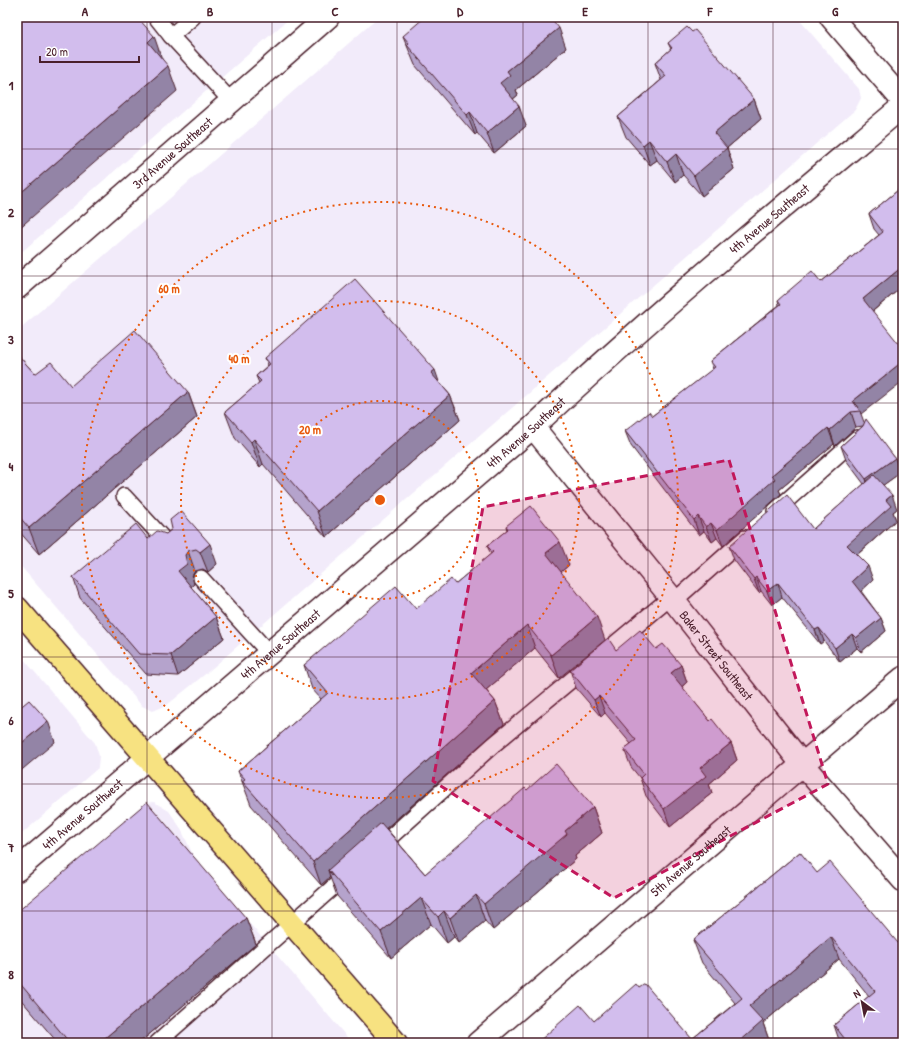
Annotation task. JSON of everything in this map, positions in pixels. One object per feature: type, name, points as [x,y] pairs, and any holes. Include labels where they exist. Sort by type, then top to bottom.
[{"type":"highway","points":[[17,608],[396,1043]]},
{"type":"street","name":"3rd Avenue Southeast","points":[[17,288],[328,17]]},
{"type":"street","points":[[831,17],[903,101]]},
{"type":"street","name":"4th Avenue Southeast","points":[[147,757],[533,428],[608,357],[684,289],[903,106]]},
{"type":"street","name":"Baker Street Southeast","points":[[533,428],[673,599],[802,764],[903,880]]},
{"type":"street","name":"5th Avenue Southeast","points":[[478,1043],[903,678]]},
{"type":"street","name":"4th Avenue Southwest","points":[[17,870],[147,757]]},
{"type":"lane","points":[[156,17],[171,36],[231,101]]},
{"type":"lane","points":[[171,36],[193,17]]},
{"type":"lane","points":[[157,1043],[492,746],[673,599],[759,526],[862,434]]},
{"type":"lane","points":[[124,496],[171,546]]},
{"type":"lane","points":[[201,578],[269,653]]},
{"type":"highlighted area","points":[[729,460],[828,784],[614,898],[433,781],[483,507]]},
{"type":"shaded area","points":[[17,17],[291,17],[17,256]]},
{"type":"shaded area","points":[[379,17],[797,17],[859,89],[861,98],[855,110],[209,671],[167,705],[153,711],[142,706],[17,562],[17,331]]},
{"type":"shaded area","points":[[17,651],[95,743],[99,756],[98,768],[17,838]]},
{"type":"shaded area","points":[[154,802],[169,811],[180,827],[196,861],[352,1043],[17,1043],[17,915],[145,803]]},
{"type":"building","points":[[17,17],[137,17],[154,36],[148,42],[168,66],[17,196]]},
{"type":"building","points":[[425,17],[550,17],[559,28],[507,71],[510,75],[500,83],[519,106],[487,133],[470,112],[467,115],[407,45],[409,43],[403,36]]},
{"type":"building","points":[[687,27],[692,32],[695,30],[754,99],[714,133],[727,148],[694,176],[676,154],[667,162],[649,140],[643,145],[618,117],[666,76],[655,63],[672,48],[668,43]]},
{"type":"building","points":[[903,186],[903,266],[863,299],[903,349],[903,361],[853,401],[860,411],[851,412],[830,430],[828,428],[772,475],[775,479],[717,530],[711,523],[706,527],[698,516],[694,520],[625,431],[649,412],[652,416],[715,367],[710,361],[781,304],[778,300],[812,271],[821,282],[883,232],[869,214]]},
{"type":"building","points":[[355,279],[435,370],[431,373],[450,395],[317,511],[254,439],[251,442],[225,412],[261,381],[256,376],[270,364],[265,358]]},
{"type":"building","points":[[135,330],[188,392],[29,528],[17,514],[17,354],[35,374],[51,362],[71,386]]},
{"type":"building","points":[[866,419],[895,458],[866,479],[841,446],[863,426]]},
{"type":"building","points":[[874,475],[892,495],[886,500],[891,506],[847,545],[868,566],[852,581],[881,618],[856,638],[852,634],[835,648],[819,628],[815,630],[778,583],[767,591],[756,577],[754,579],[729,546],[787,495],[813,529]]},
{"type":"building","points":[[531,506],[560,542],[546,553],[597,617],[551,655],[527,625],[471,673],[495,701],[313,862],[242,781],[245,779],[238,771],[328,693],[304,665],[396,586],[416,609],[451,579],[455,584],[493,552],[487,546],[508,529],[506,526]]},
{"type":"building","points":[[181,511],[210,544],[200,552],[196,549],[188,551],[185,555],[187,564],[178,571],[216,617],[171,655],[139,654],[73,577],[136,524],[148,539],[157,531],[166,534],[172,529],[170,520]]},
{"type":"building","points":[[640,630],[656,649],[663,644],[681,665],[671,673],[710,721],[712,719],[731,743],[700,768],[706,776],[664,809],[640,778],[644,774],[624,749],[636,740],[599,696],[594,700],[570,670],[608,638],[616,650]]},
{"type":"building","points":[[29,700],[48,721],[17,747],[17,710]]},
{"type":"building","points":[[556,764],[593,807],[565,831],[567,834],[484,904],[476,895],[450,918],[444,911],[438,917],[421,898],[381,932],[328,870],[381,823],[425,874],[525,788],[527,790]]},
{"type":"building","points":[[147,802],[246,918],[99,1043],[70,1043],[17,980],[17,912]]},
{"type":"building","points":[[800,852],[817,873],[830,862],[903,949],[903,1043],[848,1043],[834,1025],[875,991],[831,937],[749,1006],[763,1021],[738,1043],[537,1043],[580,1005],[594,1021],[636,984],[639,988],[645,984],[692,1039],[742,998],[693,940]]}]
